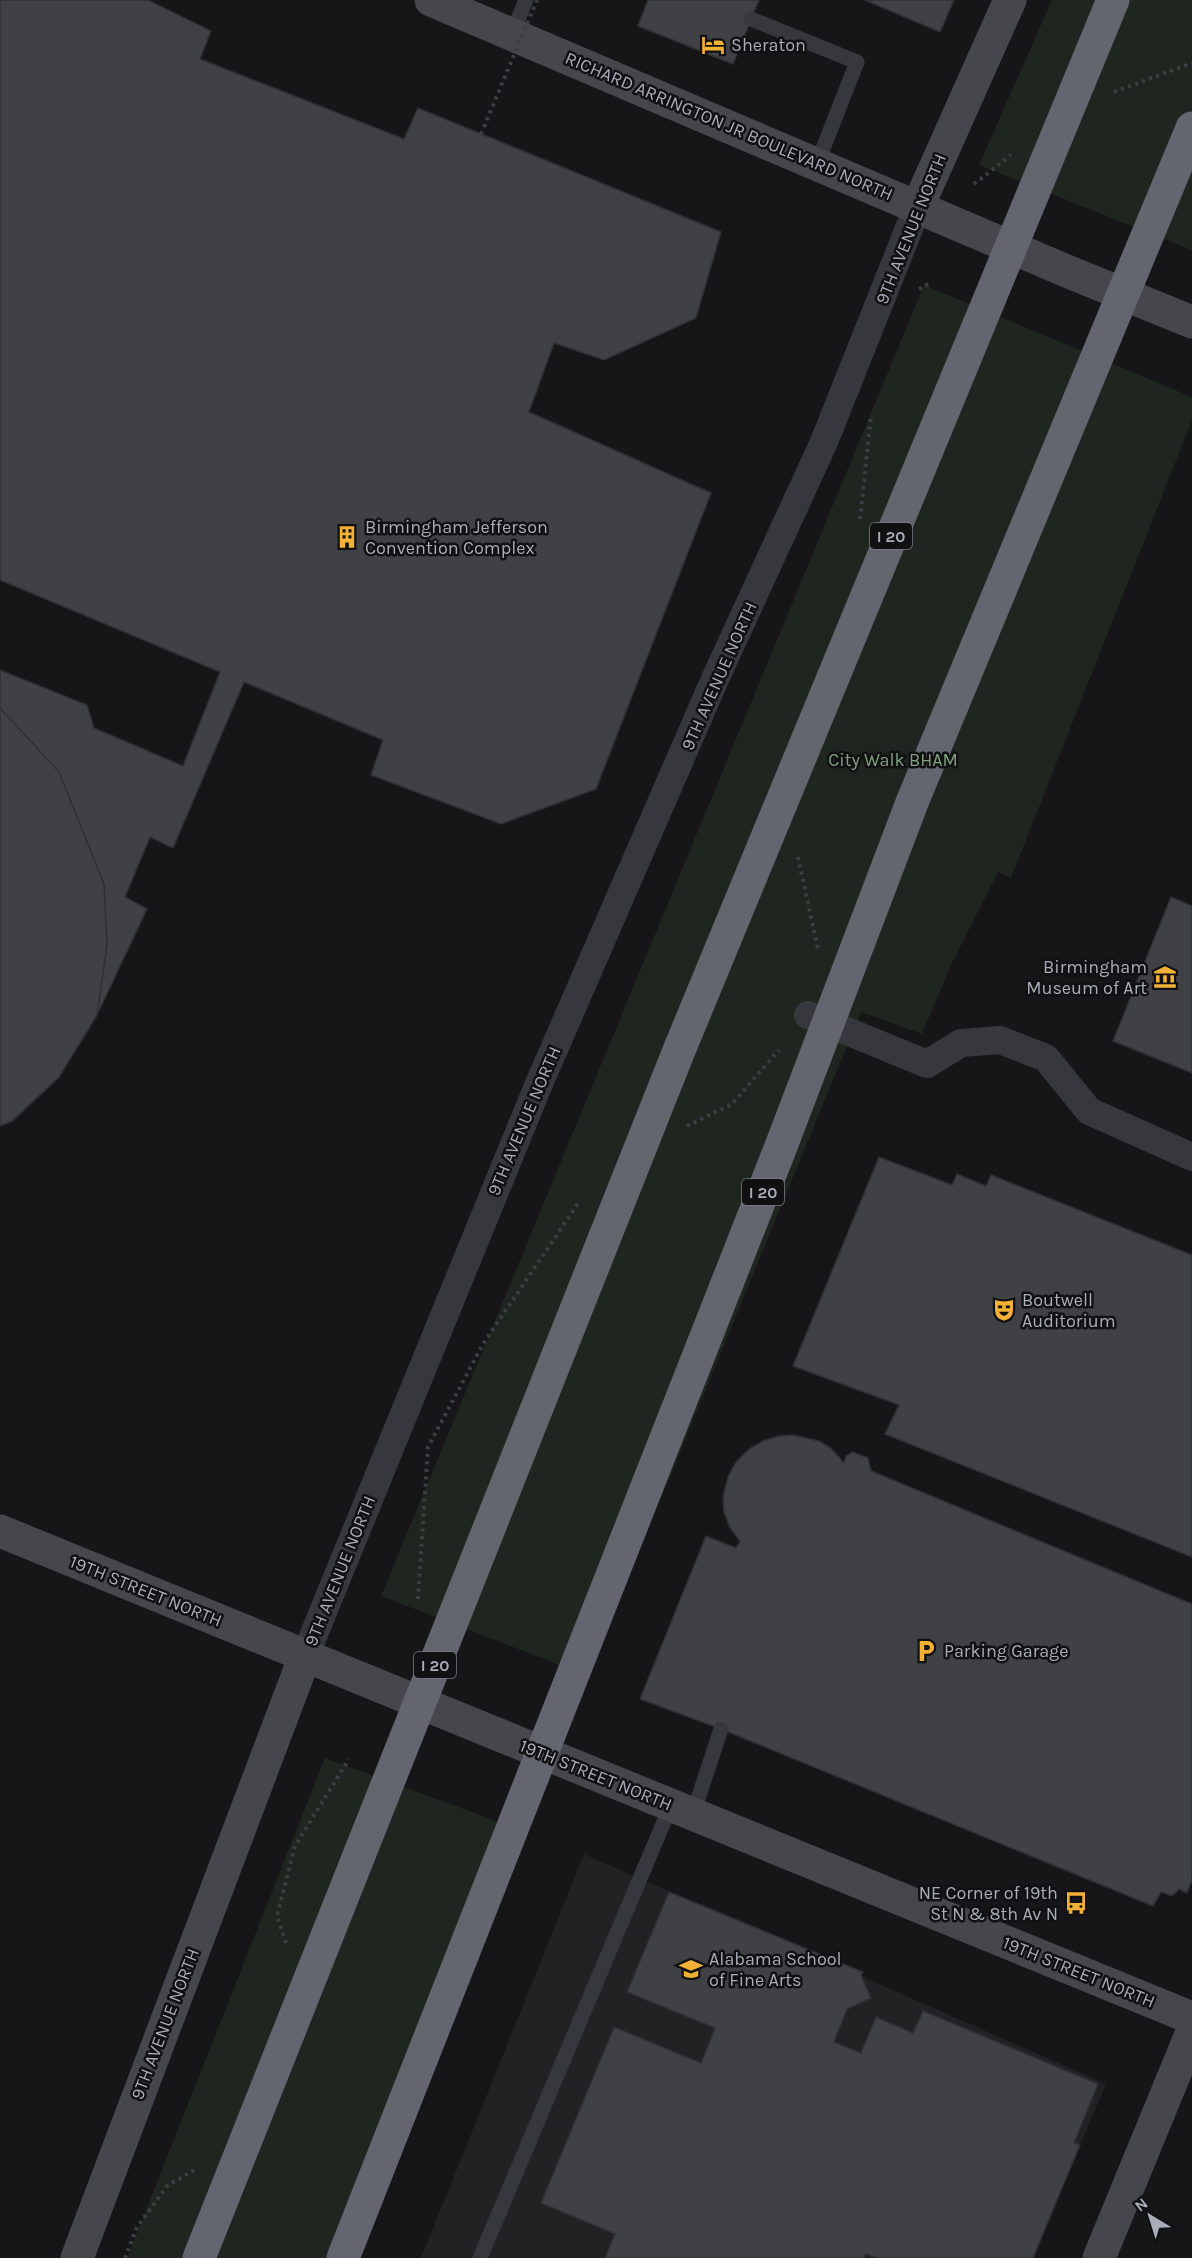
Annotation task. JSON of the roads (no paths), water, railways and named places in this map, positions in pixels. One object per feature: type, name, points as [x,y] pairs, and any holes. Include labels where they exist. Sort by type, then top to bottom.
[{"type":"highway","name":"I 20","points":[[199,2258],[674,1063],[1113,0]]},
{"type":"highway","name":"I 20","points":[[343,2258],[785,1138],[913,800],[1192,128]]},
{"type":"main road","name":"RICHARD ARRINGTON JR BOULEVARD NORTH","points":[[431,0],[1069,272],[1192,322]]},
{"type":"main road","name":"9TH AVENUE NORTH","points":[[918,206],[1010,0]]},
{"type":"main road","name":"19TH STREET NORTH","points":[[0,1531],[1192,2018]]},
{"type":"main road","name":"9TH AVENUE NORTH","points":[[77,2258],[305,1656]]},
{"type":"main road","points":[[1099,2258],[1192,2032]]},
{"type":"street","name":"9TH AVENUE NORTH","points":[[305,1656],[538,1086],[715,680],[825,442],[918,206]]},
{"type":"street","points":[[808,1015],[927,1064],[962,1043],[1000,1040],[1046,1058],[1089,1111],[1192,1157]]},
{"type":"lane","points":[[512,34],[526,0]]},
{"type":"lane","points":[[751,19],[857,62],[817,164]]},
{"type":"lane","points":[[480,2258],[682,1810],[721,1729]]},
{"type":"place","name":"Sheraton","points":[[713,45]]},
{"type":"place","name":"Birmingham Jefferson Convention Complex","points":[[347,537]]},
{"type":"place","name":"Birmingham Museum of Art","points":[[1165,977]]},
{"type":"place","name":"Boutwell Auditorium","points":[[1004,1310]]},
{"type":"place","name":"Parking Garage","points":[[926,1651]]},
{"type":"place","name":"NE Corner of 19th St N & 8th Av N","points":[[1076,1903]]},
{"type":"place","name":"Alabama School of Fine Arts","points":[[691,1969]]},
{"type":"park label","name":"City Walk BHAM","points":[[893,760]]}]
